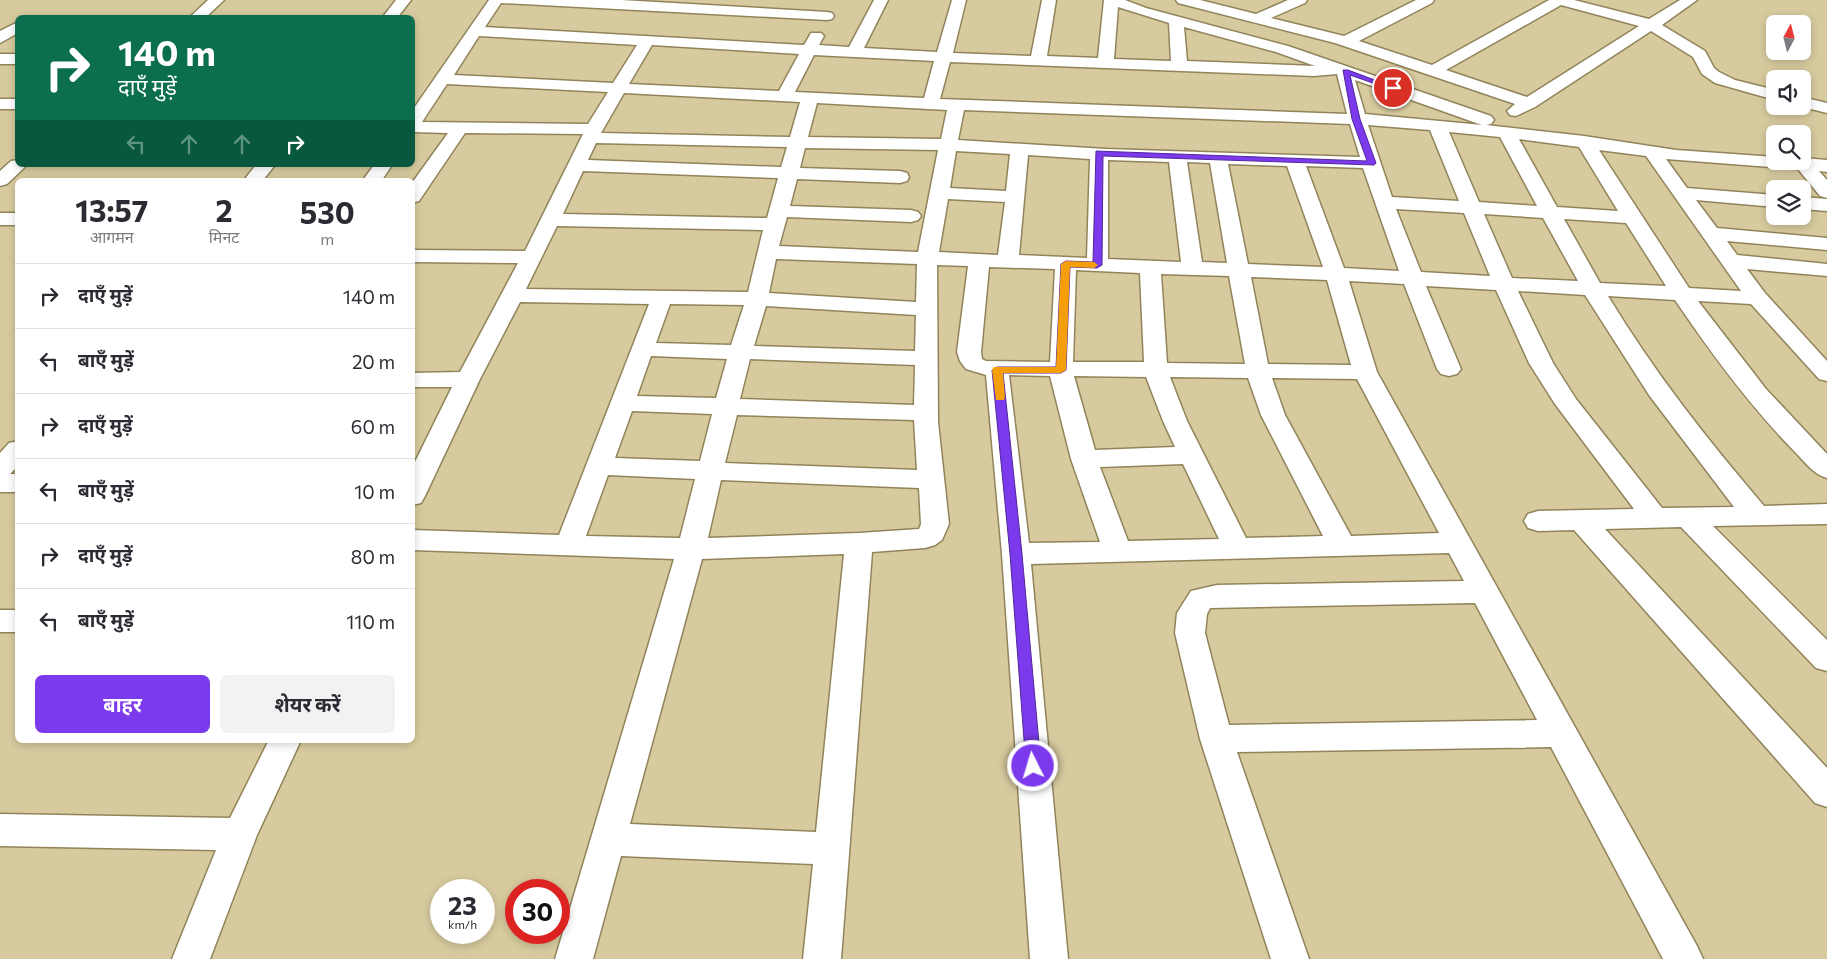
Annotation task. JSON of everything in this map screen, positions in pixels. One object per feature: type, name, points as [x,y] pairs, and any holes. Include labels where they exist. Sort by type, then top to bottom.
[{"type":"street","points":[[200,15],[217,0]]},
{"type":"street","points":[[392,15],[404,0]]},
{"type":"street","points":[[415,120],[496,0]]},
{"type":"street","points":[[505,0],[827,16]]},
{"type":"street","points":[[785,96],[835,0]]},
{"type":"street","points":[[854,52],[880,0]]},
{"type":"street","points":[[931,103],[959,0]]},
{"type":"street","points":[[1038,62],[1049,0]]},
{"type":"street","points":[[1106,63],[1111,0],[1141,11],[1282,49],[1497,129],[1551,214],[1592,289],[1656,389],[1699,447],[1756,515]]},
{"type":"street","points":[[1183,0],[1259,18],[1345,42],[1529,103]]},
{"type":"street","points":[[1259,18],[1300,0]]},
{"type":"street","points":[[1345,42],[1427,0]]},
{"type":"street","points":[[1433,71],[1559,0],[1650,24],[1699,54],[1703,58],[1708,71],[1714,77],[1766,93]]},
{"type":"street","points":[[1497,129],[1529,103],[1690,0]]},
{"type":"street","points":[[1141,11],[1158,4]]},
{"type":"street","points":[[697,43],[721,10]]},
{"type":"street","points":[[0,21],[15,21]]},
{"type":"street","points":[[1176,21],[1178,65]]},
{"type":"street","points":[[0,38],[15,28]]},
{"type":"street","points":[[476,31],[1038,62],[1178,65],[1314,71],[1341,70]]},
{"type":"street","points":[[415,486],[532,257],[592,133],[647,40]]},
{"type":"street","points":[[0,59],[15,59]]},
{"type":"street","points":[[1341,70],[1356,119],[1412,279],[1449,368]]},
{"type":"street","points":[[442,79],[956,105],[1356,119],[1497,129],[1652,152],[1766,161]]},
{"type":"street","points":[[574,959],[691,549],[726,406],[757,299],[767,252],[810,98]]},
{"type":"street","points":[[0,104],[15,104]]},
{"type":"street","points":[[1811,104],[1827,108]]},
{"type":"street","points":[[415,540],[691,549],[860,544],[925,538],[932,533],[935,524],[926,413],[927,259],[956,105]]},
{"type":"street","points":[[415,125],[1372,163]]},
{"type":"street","points":[[1436,125],[1504,284],[1541,363],[1567,404],[1655,518]]},
{"type":"street","points":[[415,193],[460,128]]},
{"type":"street","points":[[1584,141],[1682,294],[1742,377],[1771,412],[1827,469]]},
{"type":"street","points":[[1008,262],[1020,149]]},
{"type":"street","points":[[1652,152],[1757,298],[1801,348],[1827,374]]},
{"type":"street","points":[[1097,265],[1099,153]]},
{"type":"street","points":[[0,155],[15,155]]},
{"type":"street","points":[[1177,156],[1192,269]]},
{"type":"street","points":[[1218,158],[1258,372],[1273,415],[1343,547]]},
{"type":"street","points":[[1295,161],[1336,274],[1365,372],[1684,959]]},
{"type":"street","points":[[576,165],[789,172],[900,178]]},
{"type":"street","points":[[1811,165],[1827,166]]},
{"type":"street","points":[[0,180],[16,167]]},
{"type":"street","points":[[255,178],[264,167]]},
{"type":"street","points":[[373,178],[382,167]]},
{"type":"street","points":[[1808,170],[1827,192]]},
{"type":"street","points":[[940,192],[1014,197]]},
{"type":"street","points":[[1682,193],[1766,200]]},
{"type":"street","points":[[1385,202],[1633,218]]},
{"type":"street","points":[[1811,204],[1827,206]]},
{"type":"street","points":[[550,220],[911,216]]},
{"type":"street","points":[[0,219],[15,219]]},
{"type":"street","points":[[1711,234],[1827,244]]},
{"type":"street","points":[[767,252],[1336,274],[1757,298]]},
{"type":"street","points":[[415,256],[532,257]]},
{"type":"street","points":[[979,261],[969,352],[970,360],[974,366],[997,370],[1365,372]]},
{"type":"street","points":[[1730,261],[1827,270]]},
{"type":"street","points":[[1066,264],[1061,370],[1066,400],[1084,459],[1118,552]]},
{"type":"street","points":[[1150,267],[1156,371],[1175,421],[1238,549]]},
{"type":"street","points":[[512,295],[757,299],[927,309]]},
{"type":"street","points":[[569,545],[662,297]]},
{"type":"street","points":[[1801,348],[1827,348]]},
{"type":"street","points":[[642,349],[926,358]]},
{"type":"street","points":[[997,370],[1016,554],[1049,959]]},
{"type":"street","points":[[415,380],[468,379]]},
{"type":"street","points":[[622,403],[926,413]]},
{"type":"street","points":[[0,469],[15,452]]},
{"type":"street","points":[[1084,459],[1192,455]]},
{"type":"street","points":[[598,466],[932,480]]},
{"type":"street","points":[[0,483],[15,482]]},
{"type":"street","points":[[1538,521],[1827,514]]},
{"type":"street","points":[[1688,517],[1827,659]]},
{"type":"street","points":[[1581,520],[1827,792]]},
{"type":"street","points":[[1016,554],[1458,543]]},
{"type":"street","points":[[822,959],[860,544]]},
{"type":"street","points":[[1290,959],[1216,739],[1190,633],[1192,612],[1201,600],[1217,596],[1485,592]]},
{"type":"street","points":[[0,621],[15,621]]},
{"type":"street","points":[[1216,739],[1562,733]]},
{"type":"street","points":[[191,959],[240,834],[284,743]]},
{"type":"street","points":[[0,830],[240,834]]},
{"type":"street","points":[[608,839],[832,849]]},
{"type":"slow traffic","points":[[1000,397],[997,370],[1061,370],[1066,264],[1094,265]]},
{"type":"route","points":[[1033,766],[1016,554],[997,370],[1061,370],[1066,264],[1097,265],[1099,153],[1372,163],[1356,119],[1345,72],[1393,88]]}]
